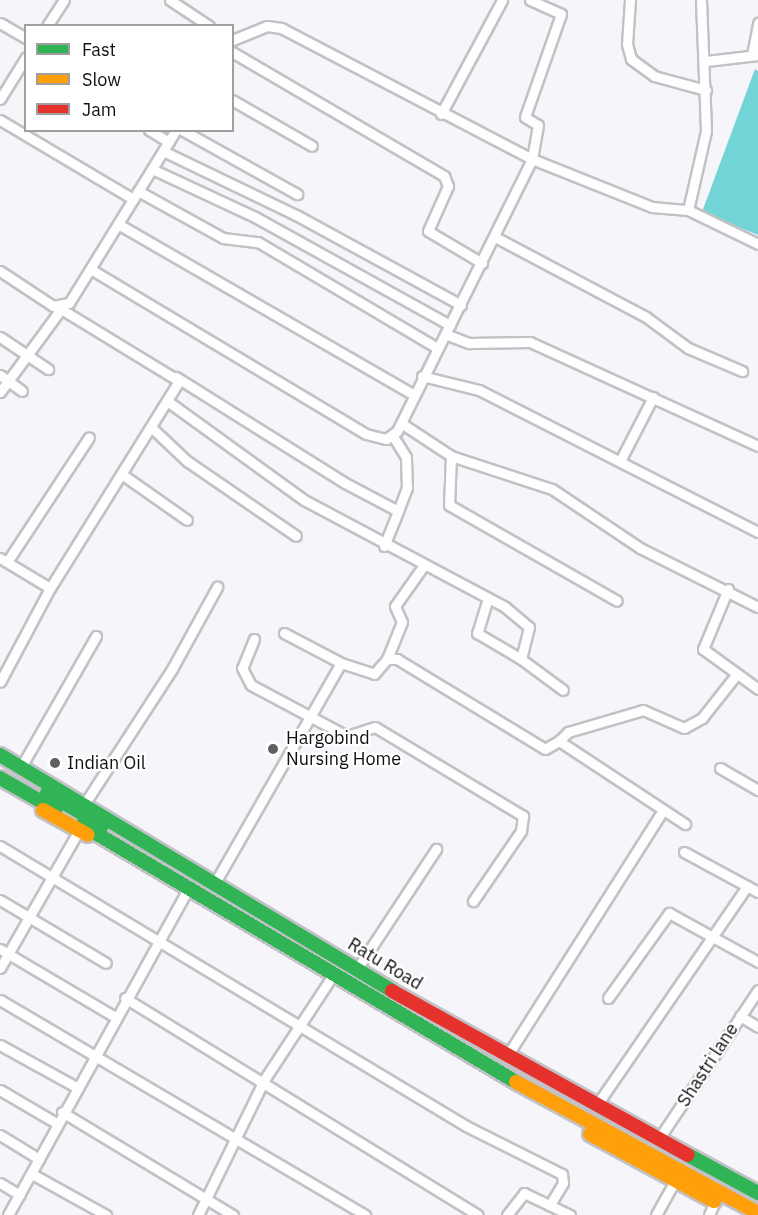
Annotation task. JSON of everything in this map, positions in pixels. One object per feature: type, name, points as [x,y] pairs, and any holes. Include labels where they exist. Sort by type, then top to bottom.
[{"type":"main road","name":"Ratu Road","points":[[0,755],[85,803],[357,969],[507,1056],[658,1140],[758,1192]]},
{"type":"main road","points":[[0,766],[538,1084],[758,1202]]},
{"type":"main road","points":[[0,778],[523,1087],[758,1213]]},
{"type":"main road","points":[[0,787],[186,892],[329,981],[675,1181],[744,1215]]},
{"type":"street","points":[[48,24],[64,0]]},
{"type":"street","points":[[170,0],[206,24]]},
{"type":"street","points":[[441,114],[502,0]]},
{"type":"street","points":[[393,436],[422,376],[461,305],[532,159],[538,125],[525,117],[561,14],[530,0]]},
{"type":"street","points":[[630,0],[627,44],[631,59],[654,76],[706,90]]},
{"type":"street","points":[[688,210],[705,146],[706,61],[701,0]]},
{"type":"street","points":[[0,23],[24,37]]},
{"type":"street","points":[[706,61],[755,55],[758,23]]},
{"type":"street","points":[[234,39],[267,26],[281,28],[441,114],[532,159],[652,207],[688,210],[758,244]]},
{"type":"street","points":[[234,53],[444,176],[448,186],[428,231],[482,263]]},
{"type":"street","points":[[0,99],[24,59]]},
{"type":"street","points":[[234,101],[312,146]]},
{"type":"street","points":[[0,120],[135,195],[223,238],[258,242],[437,348]]},
{"type":"street","points":[[151,132],[166,146],[461,305]]},
{"type":"street","points":[[0,392],[4,378],[92,270],[175,132]]},
{"type":"street","points":[[186,132],[297,194]]},
{"type":"street","points":[[152,169],[255,218],[469,343],[531,342],[758,446]]},
{"type":"street","points":[[118,224],[414,395]]},
{"type":"street","points":[[495,237],[646,317],[688,348],[742,371]]},
{"type":"street","points":[[92,270],[366,434],[393,436]]},
{"type":"street","points":[[0,272],[176,377],[345,483],[398,511]]},
{"type":"street","points":[[0,337],[48,369]]},
{"type":"street","points":[[422,376],[479,390],[758,532]]},
{"type":"street","points":[[0,682],[50,588],[170,403],[179,387],[176,377]]},
{"type":"street","points":[[4,378],[22,391]]},
{"type":"street","points":[[620,461],[653,397]]},
{"type":"street","points":[[170,403],[257,471],[384,546],[488,598],[529,627],[521,659]]},
{"type":"street","points":[[401,423],[451,456],[542,483],[640,548],[729,589],[758,607]]},
{"type":"street","points":[[153,429],[187,461],[296,536]]},
{"type":"street","points":[[384,546],[407,488],[406,457],[393,436]]},
{"type":"street","points":[[50,588],[3,560],[89,437]]},
{"type":"street","points":[[451,456],[448,505],[617,601]]},
{"type":"street","points":[[123,475],[187,520]]},
{"type":"street","points":[[284,633],[341,663],[374,674],[387,659],[402,622],[395,606],[424,565]]},
{"type":"street","points":[[85,803],[172,669],[217,587]]},
{"type":"street","points":[[729,589],[701,643],[736,675],[758,689]]},
{"type":"street","points":[[488,598],[477,633],[521,659],[563,690]]},
{"type":"street","points":[[21,767],[96,636]]},
{"type":"street","points":[[254,639],[242,668],[245,681],[346,736],[375,727],[522,816],[521,831],[473,901]]},
{"type":"street","points":[[387,659],[408,664],[545,749],[559,741],[568,732],[643,710],[684,728],[702,718],[736,675]]},
{"type":"street","points":[[216,881],[313,717],[341,663]]},
{"type":"street","points":[[559,741],[662,812],[686,824]]},
{"type":"street","points":[[720,768],[758,790]]},
{"type":"street","points":[[507,1056],[662,812]]},
{"type":"street","points":[[0,968],[4,952],[28,917],[79,830]]},
{"type":"street","points":[[0,846],[51,878],[160,939],[466,1126],[562,1174],[550,1205]]},
{"type":"street","points":[[357,969],[436,849]]},
{"type":"street","points":[[684,852],[758,892]]},
{"type":"street","points":[[596,1106],[747,886]]},
{"type":"street","points":[[8,1215],[32,1174],[62,1112],[186,892]]},
{"type":"street","points":[[0,900],[106,963]]},
{"type":"street","points":[[608,998],[669,913],[715,935],[758,962]]},
{"type":"street","points":[[4,952],[115,1017]]},
{"type":"street","points":[[198,1215],[233,1139],[264,1080],[329,981]]},
{"type":"street","name":"Shastri lane","points":[[658,1140],[758,990]]},
{"type":"street","points":[[125,998],[264,1080],[478,1215]]},
{"type":"street","points":[[0,1000],[365,1215]]},
{"type":"street","points":[[740,1016],[758,1027]]},
{"type":"street","points":[[0,1045],[76,1087]]},
{"type":"street","points":[[0,1090],[56,1123]]},
{"type":"street","points":[[62,1112],[233,1215]]},
{"type":"street","points":[[0,1135],[39,1159]]},
{"type":"street","points":[[32,1174],[106,1215]]},
{"type":"street","points":[[656,1215],[675,1181]]},
{"type":"street","points":[[0,1183],[20,1195]]},
{"type":"street","points":[[507,1215],[524,1193],[570,1215]]},
{"type":"street","points":[[709,1215],[715,1201]]},
{"type":"water","points":[[755,69],[758,71],[758,235],[702,212]]},
{"type":"traffic: fast","points":[[0,755],[392,991]]},
{"type":"traffic: fast","points":[[0,778],[56,810]]},
{"type":"traffic: fast","points":[[47,793],[102,825]]},
{"type":"traffic: fast","points":[[82,825],[516,1082]]},
{"type":"traffic: fast","points":[[688,1155],[758,1193]]},
{"type":"traffic: slow","points":[[43,810],[88,835]]},
{"type":"traffic: slow","points":[[516,1082],[758,1213]]},
{"type":"traffic: slow","points":[[590,1134],[714,1201]]},
{"type":"traffic: jam","points":[[392,991],[688,1155]]},
{"type":"place","name":"Hargobind Nursing Home","points":[[273,749]]},
{"type":"place","name":"Indian Oil","points":[[55,763]]}]
